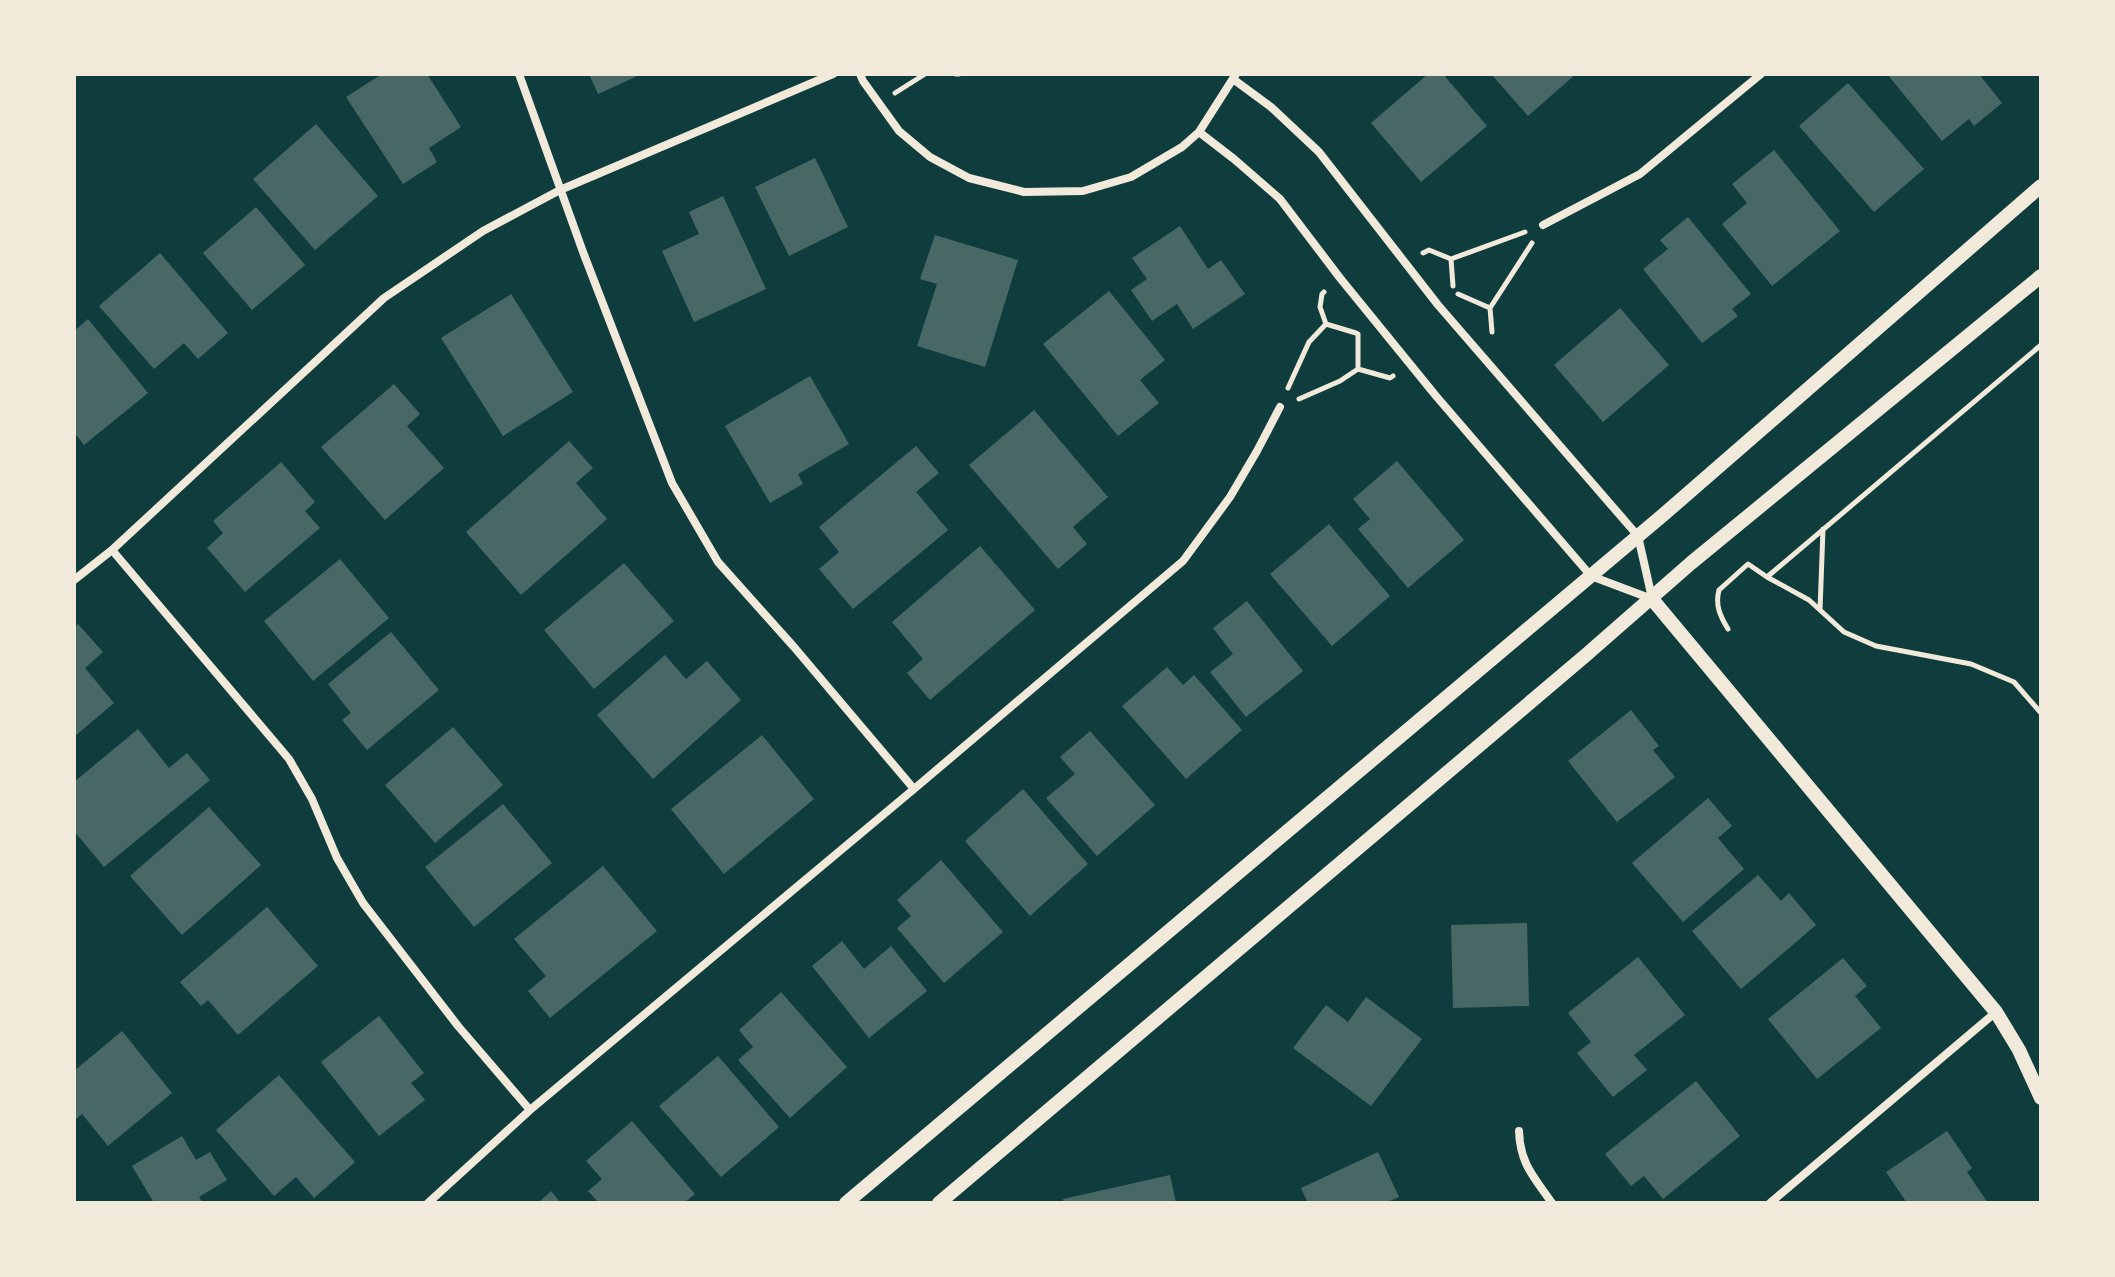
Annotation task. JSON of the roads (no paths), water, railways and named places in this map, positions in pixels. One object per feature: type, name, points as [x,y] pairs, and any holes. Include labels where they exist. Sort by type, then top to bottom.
[{"type":"street","points":[[519,74],[672,483],[718,562],[914,789]]},
{"type":"street","points":[[74,580],[112,550],[384,298],[483,231],[560,190],[833,74]]},
{"type":"street","points":[[860,74],[899,131],[930,157],[969,178],[1024,192],[1083,191],[1131,177],[1182,147],[1199,132],[1235,76],[1271,107],[1319,152],[1404,264],[1638,536],[1652,599],[1996,1012],[2019,1050],[2041,1098]]},
{"type":"street","points":[[1543,225],[1640,174],[1761,74]]},
{"type":"street","points":[[1199,132],[1280,199],[1410,364],[1591,576],[1652,599]]},
{"type":"street","points":[[846,1203],[1591,576],[2041,186]]},
{"type":"street","points":[[939,1203],[1691,563],[2041,276]]},
{"type":"street","points":[[428,1203],[530,1110],[1183,561],[1230,497],[1280,407]]},
{"type":"street","points":[[112,550],[289,759],[312,799],[337,858],[363,903],[458,1026],[530,1110]]},
{"type":"street","points":[[1770,1203],[1996,1012]]},
{"type":"street","points":[[1519,1131],[1520,1149],[1527,1168],[1552,1203]]}]
